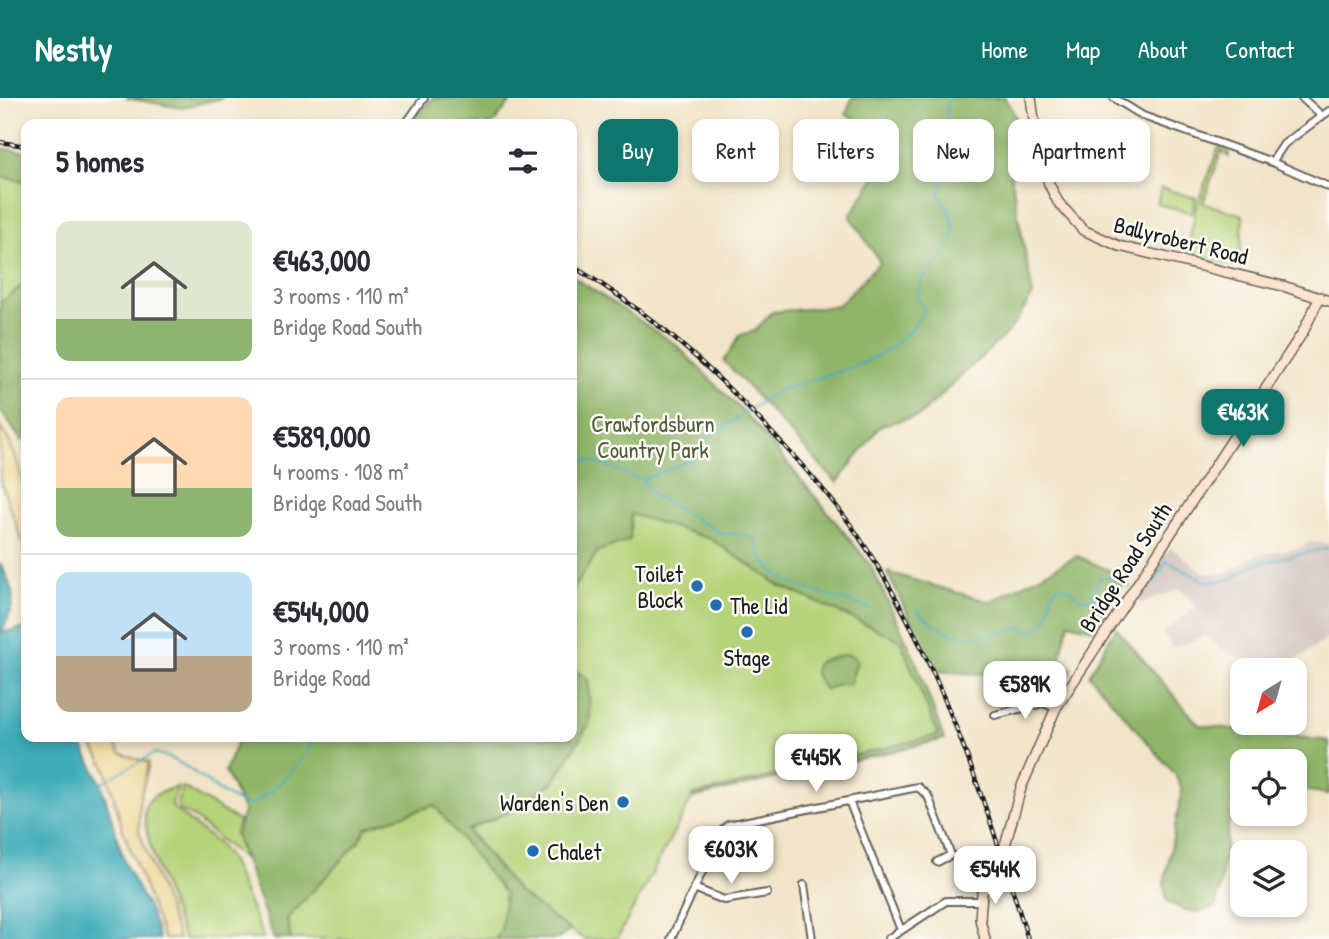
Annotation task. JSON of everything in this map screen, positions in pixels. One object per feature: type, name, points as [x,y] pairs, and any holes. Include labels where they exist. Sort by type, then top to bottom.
[{"type":"street","points":[[409,119],[424,98]]},
{"type":"street","name":"Ballyrobert Road","points":[[1031,98],[1037,141],[1049,184],[1058,202],[1083,230],[1119,246],[1324,299]]},
{"type":"street","points":[[1114,98],[1143,116],[1272,162],[1329,187]]},
{"type":"street","points":[[1302,98],[1322,116]]},
{"type":"street","points":[[1272,162],[1284,144],[1329,111]]},
{"type":"street","name":"Bridge Road South","points":[[980,901],[1006,842],[1037,747],[1056,708],[1324,299]]},
{"type":"street","points":[[995,715],[1043,703],[1056,708]]},
{"type":"street","points":[[671,939],[725,827],[915,787],[924,790],[951,855],[937,862]]},
{"type":"street","points":[[849,802],[901,930]]},
{"type":"street","points":[[804,885],[812,939]]},
{"type":"street","points":[[694,888],[724,900],[767,893]]},
{"type":"street","points":[[888,939],[947,900],[980,901],[980,919],[985,939]]},
{"type":"shaded area","points":[[1310,542],[1329,544],[1329,637],[1299,658],[1240,658],[1205,636],[1172,648],[1163,633],[1197,606],[1180,589],[1140,603],[1135,597],[1158,561],[1171,548],[1205,573],[1224,573],[1259,554],[1298,549]]},
{"type":"green space","points":[[126,98],[223,98],[182,108]]},
{"type":"green space","points":[[432,98],[514,98],[497,119],[414,119]]},
{"type":"green space","points":[[852,98],[1005,98],[1017,119],[1008,119],[1008,182],[1012,182],[1033,295],[1010,330],[919,416],[881,425],[837,483],[724,361],[740,335],[755,331],[772,312],[838,306],[880,262],[850,216],[872,182],[899,182],[899,119],[854,119],[846,114]]},
{"type":"green space","points":[[1219,147],[1229,152],[1229,157],[1221,152],[1203,203],[1243,215],[1240,267],[1186,257],[1196,208]]},
{"type":"green space","points":[[0,148],[21,151],[21,180],[0,177]]},
{"type":"green space","points":[[0,177],[21,180],[21,287],[0,303]]},
{"type":"green space","points":[[1161,188],[1196,198],[1192,213],[1157,204]]},
{"type":"green space","name":"Crawfordsburn Country Park","points":[[577,279],[675,344],[753,422],[871,566],[915,659],[944,739],[692,798],[691,796],[938,735],[900,640],[779,585],[711,539],[631,514],[630,540],[598,551],[577,583]]},
{"type":"green space","points":[[21,287],[21,440],[0,410],[0,303]]},
{"type":"green space","points":[[631,513],[711,539],[779,585],[901,640],[914,659],[944,739],[692,798],[617,939],[584,939],[517,891],[467,829],[509,812],[553,783],[590,722],[588,679],[577,672],[577,583],[598,551]]},
{"type":"green space","points":[[1077,556],[1126,578],[1093,629],[1069,623],[1060,657],[1072,669],[1052,699],[1011,676],[936,671],[887,572],[990,602]]},
{"type":"green space","points":[[1116,628],[1199,725],[1230,729],[1230,735],[1280,735],[1329,741],[1329,794],[1307,791],[1307,749],[1230,749],[1230,813],[1216,905],[1197,912],[1179,908],[1167,901],[1164,885],[1182,790],[1175,774],[1089,675]]},
{"type":"green space","points":[[846,654],[854,656],[857,662],[850,684],[839,684],[825,690],[815,674],[815,667],[820,661]]},
{"type":"green space","points":[[577,672],[588,679],[590,722],[553,782],[509,812],[467,830],[517,891],[570,930],[558,939],[496,939],[501,930],[505,894],[434,805],[367,827],[357,843],[287,919],[291,939],[274,939],[235,833],[244,812],[225,771],[237,742],[577,742]]},
{"type":"green space","points":[[178,787],[172,802],[173,808],[218,844],[231,861],[264,939],[184,939],[158,870],[145,816],[146,805],[151,798]]},
{"type":"green space","points":[[183,787],[240,822],[235,833],[243,859],[192,816],[179,810],[177,802]]},
{"type":"green space","points":[[435,805],[505,894],[501,930],[496,939],[291,939],[287,919],[357,843],[367,827]]},
{"type":"sand","points":[[0,427],[15,455],[21,476],[21,537],[0,480]]},
{"type":"sand","points":[[90,742],[114,742],[120,753],[149,763],[139,802],[139,832],[179,939],[164,939],[123,830],[105,766]]},
{"type":"water","points":[[0,563],[13,598],[2,632],[21,629],[21,742],[80,742],[101,783],[125,864],[151,914],[159,939],[0,939]]},
{"type":"waterway","points":[[642,480],[697,457],[710,437],[777,391],[856,366],[886,352],[912,329],[925,310],[917,298],[919,287],[943,256],[952,238],[953,221],[939,190],[951,162],[945,132],[948,98]]},
{"type":"waterway","points":[[577,464],[590,460],[642,480],[654,496],[723,534],[742,534],[756,539],[761,556],[785,580],[870,609]]},
{"type":"waterway","points":[[1139,587],[1153,585],[1166,561],[1207,582],[1229,580],[1255,564],[1329,548]]},
{"type":"waterway","points":[[917,610],[942,629],[954,634],[992,635],[1022,627],[1031,632],[1045,621],[1051,594],[1058,586],[1066,586],[1082,600],[1092,598],[1100,577],[1112,578],[1130,587]]},
{"type":"waterway","points":[[101,783],[155,753],[181,764],[236,801],[248,806],[287,777],[312,742]]},
{"type":"railway","points":[[0,142],[21,145]]},
{"type":"railway","points":[[577,269],[648,317],[716,376],[797,460],[855,531],[885,578],[935,677],[976,781],[1028,939]]},
{"type":"place","name":"Toilet Block","points":[[697,586]]},
{"type":"place","name":"The Lid","points":[[716,605]]},
{"type":"place","name":"Stage","points":[[747,632]]},
{"type":"place","name":"Warden's Den","points":[[623,802]]},
{"type":"place","name":"Chalet","points":[[533,851]]}]
